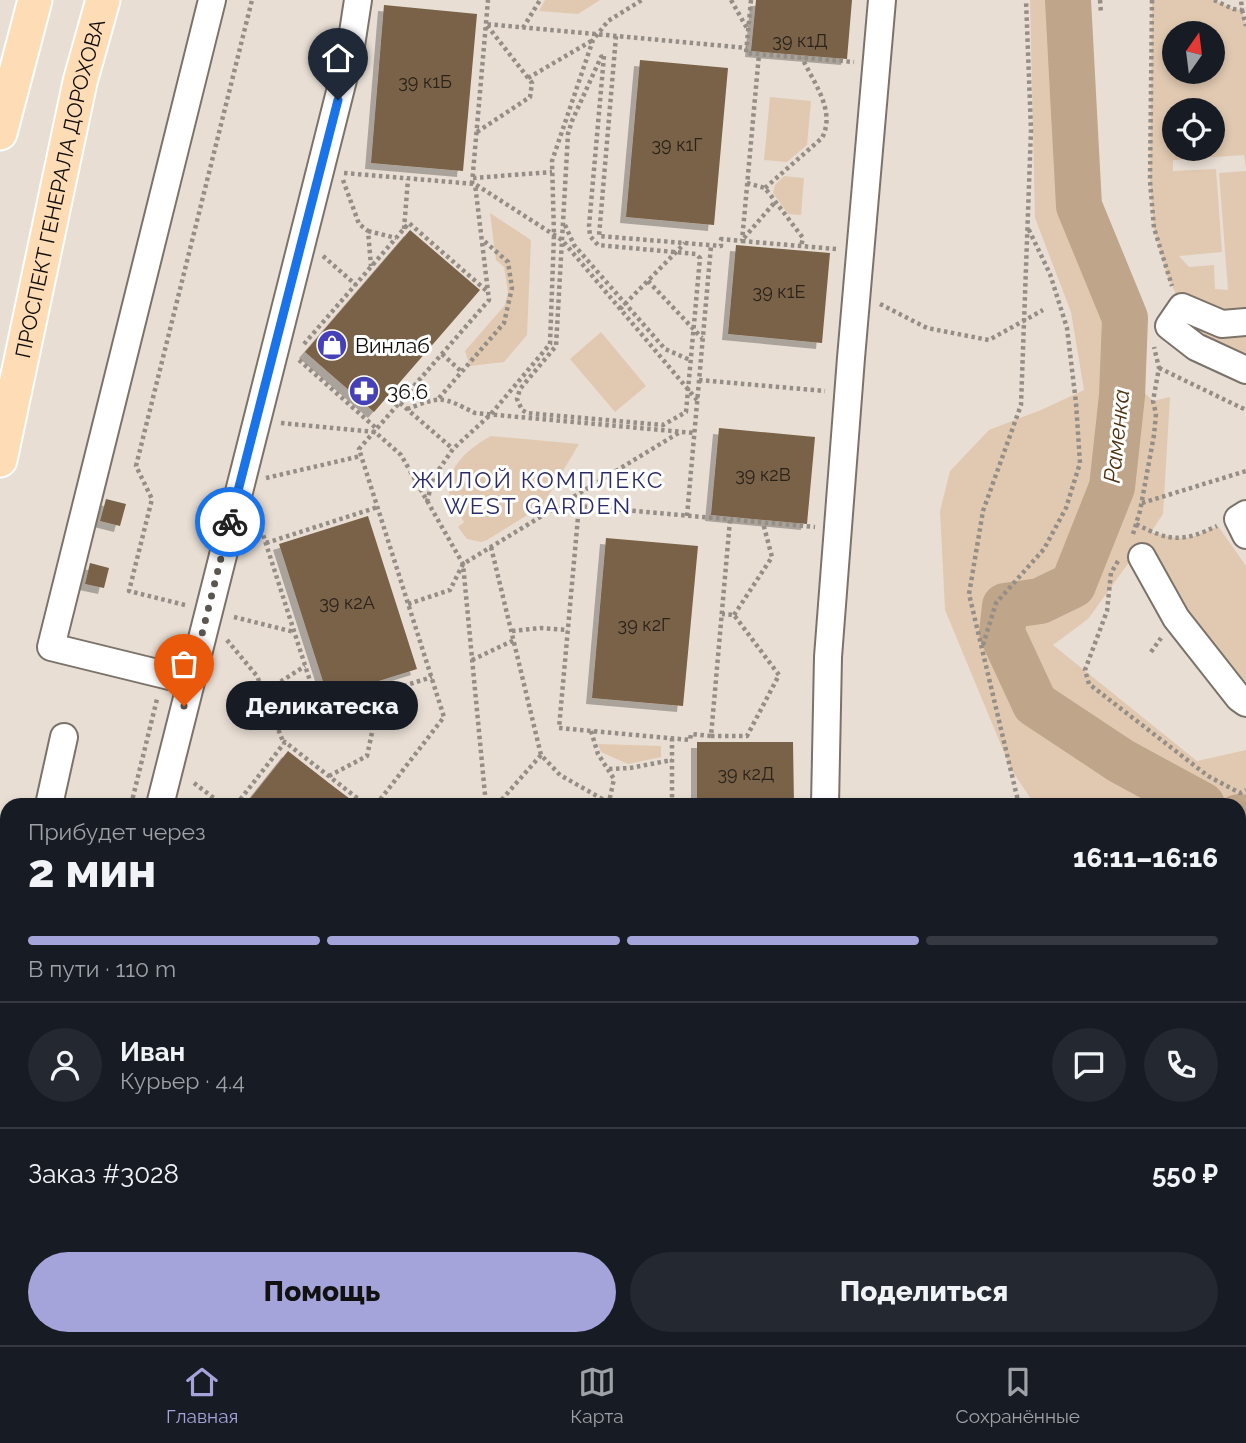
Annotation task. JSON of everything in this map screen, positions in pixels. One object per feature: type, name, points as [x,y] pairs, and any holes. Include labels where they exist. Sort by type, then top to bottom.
[{"type":"main road","points":[[0,133],[34,0]]},
{"type":"main road","name":"ПРОСПЕКТ ГЕНЕРАЛА ДОРОХОВА","points":[[0,460],[80,82],[103,0]]},
{"type":"lane","points":[[190,681],[51,647],[212,0]]},
{"type":"lane","points":[[162,798],[350,52],[358,0]]},
{"type":"lane","points":[[825,798],[828,657],[882,0]]},
{"type":"lane","points":[[1175,317],[1222,324],[1246,322]]},
{"type":"lane","points":[[1175,317],[1196,347],[1246,369]]},
{"type":"lane","points":[[1139,555],[1192,641],[1246,703]]},
{"type":"lane","points":[[51,798],[64,737]]},
{"type":"path","points":[[152,499],[136,466],[252,0]]},
{"type":"path","points":[[381,798],[444,717],[359,449],[489,300],[473,182],[488,0]]},
{"type":"path","points":[[523,28],[540,0]]},
{"type":"path","points":[[528,78],[595,37],[608,21],[642,0]]},
{"type":"path","points":[[731,0],[748,31]]},
{"type":"path","points":[[751,0],[746,53],[858,63]]},
{"type":"path","points":[[1017,798],[969,594],[983,511],[1021,405],[1031,130],[1026,0]]},
{"type":"path","points":[[1100,0],[1101,13]]},
{"type":"path","points":[[1153,0],[1150,181],[1154,228],[1175,317],[1154,347],[1159,368],[1153,401],[1156,414],[1154,435],[1142,503],[1133,533],[1139,555],[1123,554],[1111,573],[1108,611],[1085,670],[1088,684],[1208,776],[1240,793],[1246,790]]},
{"type":"path","points":[[1214,0],[1242,10]]},
{"type":"path","points":[[1241,0],[1246,26]]},
{"type":"path","points":[[486,24],[595,37],[616,36],[747,48]]},
{"type":"path","points":[[477,132],[530,97],[532,83],[486,24]]},
{"type":"path","points":[[616,36],[599,236],[711,246],[720,246],[721,239],[742,240],[841,250]]},
{"type":"path","points":[[427,502],[433,478],[453,449],[491,414],[550,344],[554,235],[552,161],[595,37]]},
{"type":"path","points":[[742,240],[759,54]]},
{"type":"path","points":[[604,55],[590,236],[598,245],[696,254],[700,258],[686,412],[663,425],[527,413],[522,410],[517,399],[520,389],[556,346],[564,217],[568,134],[604,55]]},
{"type":"path","points":[[765,188],[822,138],[826,129],[827,111],[802,58]]},
{"type":"path","points":[[396,238],[368,231],[359,224],[341,173],[473,182],[552,172]]},
{"type":"path","points":[[404,229],[408,179]]},
{"type":"path","points":[[473,182],[562,240],[697,400]]},
{"type":"path","points":[[747,183],[765,188],[803,238],[801,246]]},
{"type":"path","points":[[742,240],[775,202]]},
{"type":"path","points":[[564,217],[568,234],[579,251],[625,304],[665,349],[690,360]]},
{"type":"path","points":[[302,346],[409,223],[489,292]]},
{"type":"path","points":[[982,648],[996,603],[1044,549],[1066,509],[1080,463],[1067,328],[1050,274],[1027,227]]},
{"type":"path","points":[[368,231],[371,267]]},
{"type":"path","points":[[439,398],[504,324],[512,288],[508,262],[482,240]]},
{"type":"path","points":[[620,309],[685,243]]},
{"type":"path","points":[[687,516],[711,246]]},
{"type":"path","points":[[561,256],[568,247],[579,251]]},
{"type":"path","points":[[320,254],[356,285]]},
{"type":"path","points":[[648,281],[702,338]]},
{"type":"path","points":[[856,292],[927,328],[989,340],[1043,310]]},
{"type":"path","points":[[442,354],[462,372]]},
{"type":"path","points":[[294,356],[401,455],[463,564],[485,798]]},
{"type":"path","points":[[1159,368],[1246,410]]},
{"type":"path","points":[[699,380],[812,390]]},
{"type":"path","points":[[407,409],[439,398],[447,399],[474,413],[694,433]]},
{"type":"path","points":[[400,403],[453,449]]},
{"type":"path","points":[[276,423],[376,430]]},
{"type":"path","points":[[408,604],[450,590],[463,564],[680,432]]},
{"type":"path","points":[[262,479],[361,456]]},
{"type":"path","points":[[1142,503],[1246,471]]},
{"type":"path","points":[[722,614],[734,615],[779,675],[747,736],[691,734],[690,740],[559,728],[579,506],[817,527]]},
{"type":"path","points":[[266,543],[378,507]]},
{"type":"path","points":[[258,519],[320,712],[432,677]]},
{"type":"path","points":[[711,736],[730,520]]},
{"type":"path","points":[[734,615],[772,557],[763,523]]},
{"type":"path","points":[[1136,524],[1150,532],[1180,540],[1243,523]]},
{"type":"path","points":[[491,547],[541,755],[560,775],[600,798]]},
{"type":"path","points":[[512,631],[541,628],[568,630]]},
{"type":"path","points":[[222,634],[257,676],[284,744]]},
{"type":"path","points":[[472,660],[514,640]]},
{"type":"path","points":[[263,693],[305,666]]},
{"type":"path","points":[[133,798],[163,675]]},
{"type":"path","points":[[329,776],[367,756],[373,728],[398,716],[401,711],[392,690]]},
{"type":"path","points":[[591,731],[598,754],[614,779],[612,798]]},
{"type":"path","points":[[672,738],[672,798]]},
{"type":"path","points":[[284,744],[285,742],[357,798]]},
{"type":"path","points":[[242,798],[284,744]]},
{"type":"path","points":[[503,798],[541,755]]},
{"type":"path","points":[[608,769],[672,760]]},
{"type":"path","points":[[194,783],[214,798]]},
{"type":"shaded area","points":[[545,0],[600,0],[578,14],[539,11]]},
{"type":"shaded area","points":[[1030,0],[1068,0],[1079,206],[1125,318],[1123,372],[1153,401],[1170,397],[1163,514],[1151,532],[1185,538],[1218,526],[1246,566],[1246,682],[1140,547],[1088,619],[1053,645],[1197,761],[1246,750],[1246,798],[1030,798],[1011,769],[945,610],[940,511],[950,471],[989,430],[1084,390],[1071,312],[1035,218]]},
{"type":"shaded area","points":[[1152,0],[1214,0],[1242,10],[1246,26],[1246,169],[1244,155],[1225,156],[1225,98],[1162,98],[1162,161],[1173,161],[1173,171],[1216,169],[1222,252],[1179,256],[1189,267],[1214,265],[1215,289],[1228,290],[1219,173],[1246,171],[1246,322],[1182,307],[1167,275],[1154,228],[1150,181]]},
{"type":"shaded area","points":[[770,97],[811,101],[807,145],[787,162],[764,160]]},
{"type":"shaded area","points":[[784,176],[804,178],[801,215],[788,214],[773,193],[775,185]]},
{"type":"shaded area","points":[[490,213],[531,240],[527,335],[504,362],[470,366],[465,351],[505,305],[508,292],[504,267],[496,260]]},
{"type":"shaded area","points":[[1178,313],[1207,334],[1246,335],[1246,370],[1196,347]]},
{"type":"shaded area","points":[[601,332],[646,386],[615,412],[570,359]]},
{"type":"shaded area","points":[[491,436],[579,444],[542,506],[481,542],[467,539],[458,527],[464,522],[451,500],[449,487],[450,478],[460,461],[475,446]]},
{"type":"shaded area","points":[[598,744],[661,746],[661,757],[628,764],[601,752]]},
{"type":"building","points":[[756,0],[852,0],[847,59],[751,51]]},
{"type":"building","points":[[384,5],[477,14],[463,171],[371,163]]},
{"type":"building","points":[[640,60],[728,68],[714,225],[626,217]]},
{"type":"building","points":[[410,230],[480,290],[374,412],[305,352]]},
{"type":"building","points":[[736,245],[830,253],[822,343],[728,334]]},
{"type":"building","points":[[719,428],[815,437],[807,524],[711,515]]},
{"type":"building","points":[[106,499],[126,504],[120,526],[100,521]]},
{"type":"building","points":[[368,516],[417,669],[328,697],[279,544]]},
{"type":"building","points":[[606,538],[698,546],[683,706],[592,698]]},
{"type":"building","points":[[90,563],[109,568],[104,588],[85,584]]},
{"type":"building","points":[[697,742],[793,742],[794,798],[697,798]]},
{"type":"building","points":[[288,751],[349,798],[251,798]]},
{"type":"waterway","name":"Раменка","points":[[1068,0],[1079,206],[1125,318],[1122,396],[1112,487],[1073,585],[1040,601],[1005,606],[1002,633],[1035,704],[1121,761],[1189,798]]},
{"type":"way so far","points":[[184,706],[230,522]]},
{"type":"place","name":"Винлаб","points":[[332,345]]},
{"type":"place","name":"36,6","points":[[364,391]]},
{"type":"place","name":"Деликатеска","points":[[184,706]]},
{"type":"district","name":"ЖИЛОЙ КОМПЛЕКС WEST GARDEN","points":[[538,492]]},
{"type":"route","points":[[230,522],[338,100]]}]
